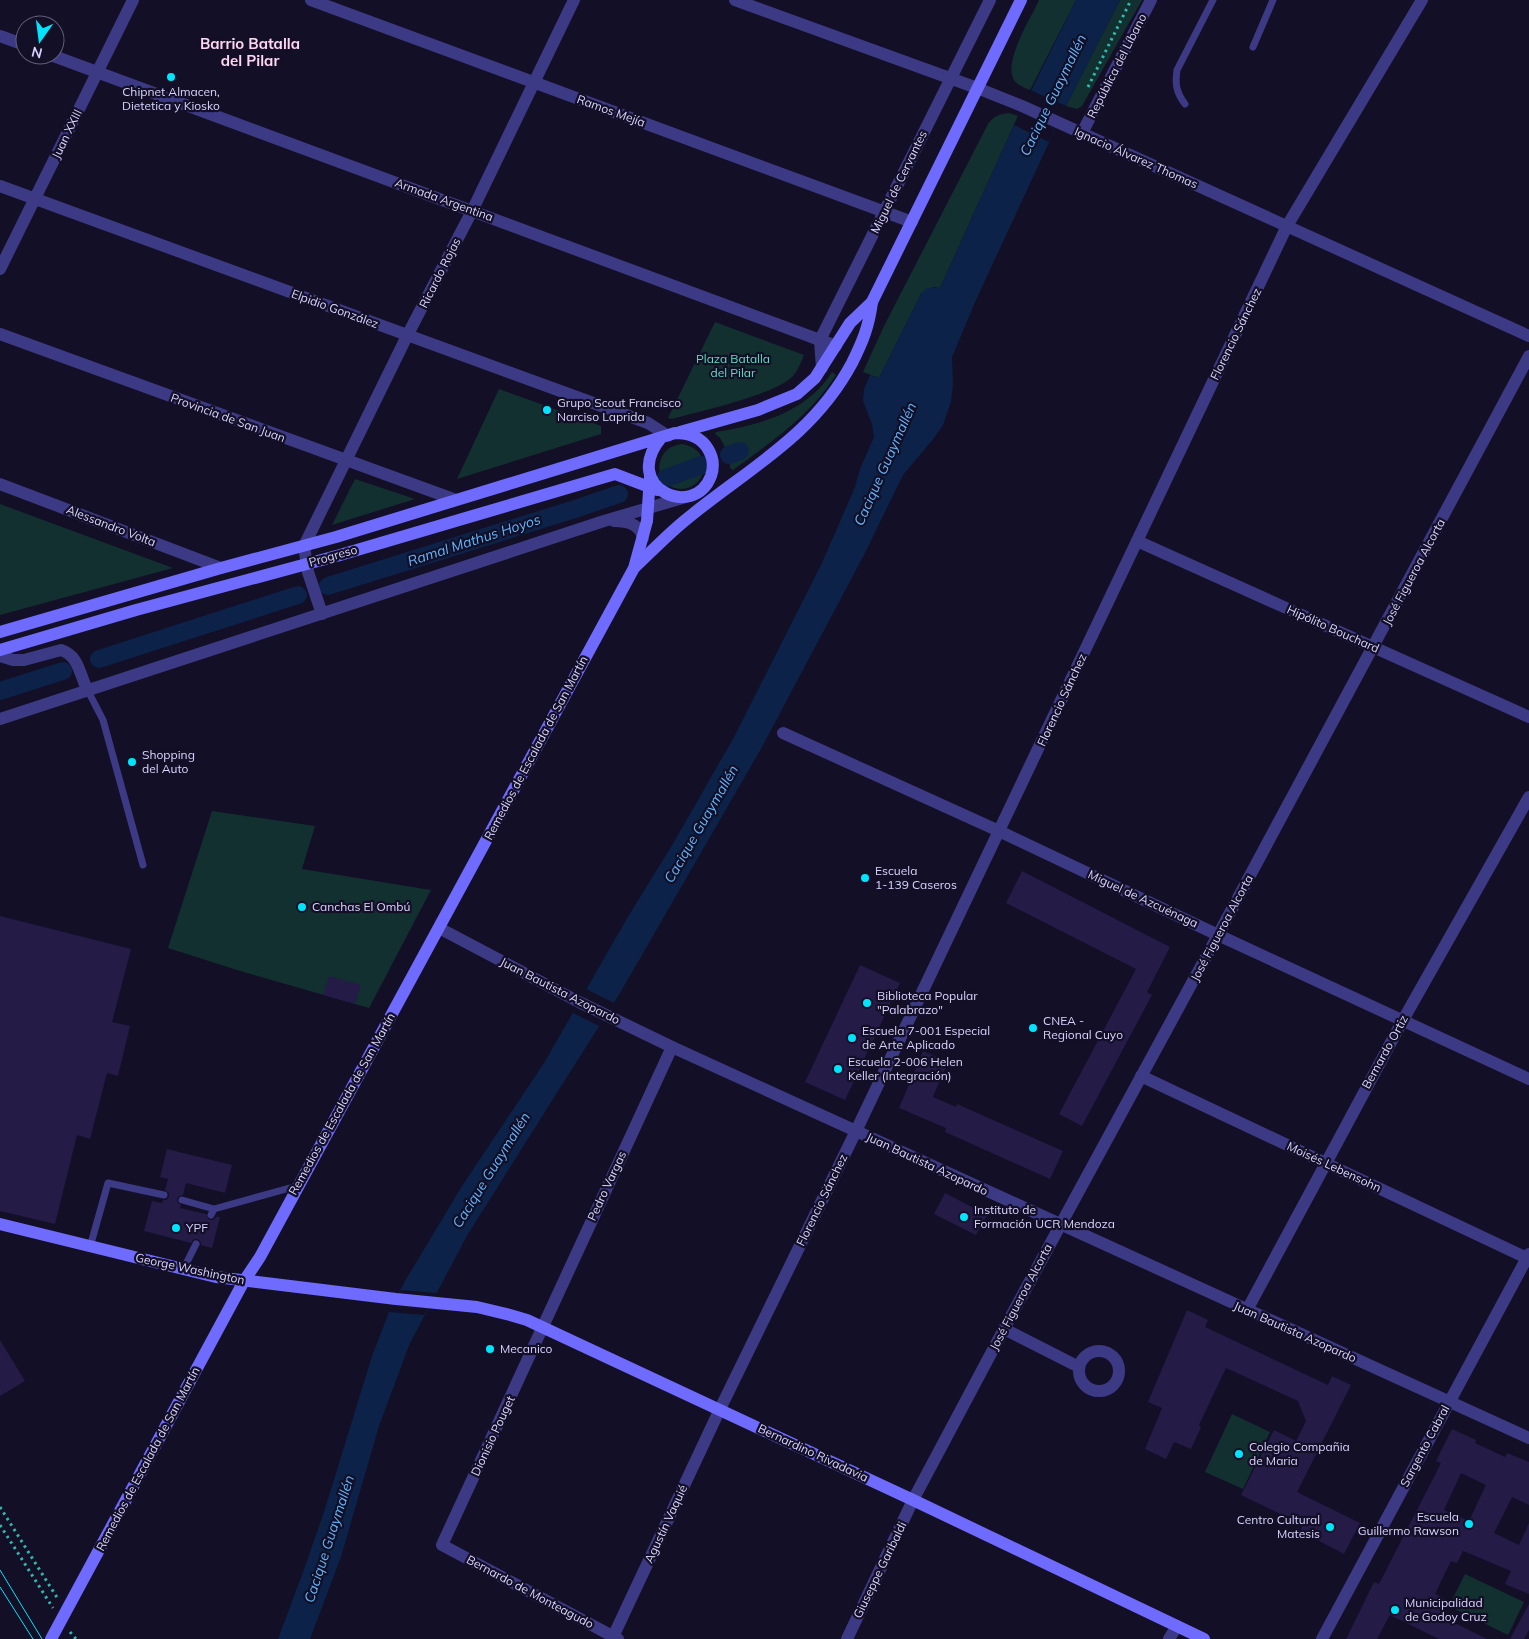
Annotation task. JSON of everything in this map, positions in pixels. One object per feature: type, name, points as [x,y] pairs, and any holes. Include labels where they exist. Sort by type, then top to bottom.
[{"type":"main road","points":[[650,482],[648,460],[650,452],[668,436],[758,410],[791,398],[810,384],[850,323],[872,302],[1021,0]]},
{"type":"main road","name":"Remedios de Escalada de San Martín","points":[[634,568],[687,518],[768,458],[804,426],[829,399],[865,337],[870,320],[872,302]]},
{"type":"main road","points":[[668,436],[685,433],[693,435],[706,446],[713,463],[709,481],[695,493],[687,518]]},
{"type":"main road","name":"Progreso","points":[[0,632],[304,546],[668,436]]},
{"type":"main road","points":[[695,493],[726,480],[768,458]]},
{"type":"main road","name":"Progreso","points":[[0,650],[308,568],[615,474],[650,482],[664,493],[678,497],[695,493]]},
{"type":"main road","name":"Remedios de Escalada de San Martín","points":[[60,1628],[244,1281],[260,1257],[634,568],[643,538],[650,482]]},
{"type":"main road","name":"George Washington","points":[[0,1224],[183,1270],[244,1281],[413,1301]]},
{"type":"main road","name":"Bernardino Rivadavia","points":[[413,1301],[494,1310],[543,1326],[1204,1639]]},
{"type":"street","name":"Juan XXIII","points":[[0,268],[133,0]]},
{"type":"street","name":"Ramos Mejía","points":[[311,0],[912,222]]},
{"type":"street","name":"Ricardo Rojas","points":[[304,546],[407,336],[472,211],[574,0]]},
{"type":"street","name":"Ignacio Álvarez Thomas","points":[[735,0],[1022,106],[1529,336]]},
{"type":"street","name":"Miguel de Cervantes","points":[[820,340],[990,0]]},
{"type":"street","name":"República del Líbano","points":[[1082,133],[1151,0]]},
{"type":"street","name":"Florencio Sánchez","points":[[720,1409],[856,1131],[1287,226],[1422,0]]},
{"type":"street","points":[[0,36],[15,41]]},
{"type":"street","name":"Armada Argentina","points":[[65,60],[836,346]]},
{"type":"street","name":"Elpidio González","points":[[0,186],[648,423],[668,436]]},
{"type":"street","name":"Provincia de San Juan","points":[[0,334],[456,500]]},
{"type":"street","points":[[820,340],[822,368]]},
{"type":"street","name":"José Figueroa Alcorta","points":[[913,1500],[1529,356]]},
{"type":"street","name":"Alessandro Volta","points":[[0,484],[221,568]]},
{"type":"street","points":[[0,718],[84,683],[322,614],[695,493]]},
{"type":"street","points":[[604,521],[631,523],[639,528],[643,538]]},
{"type":"street","name":"Hipólito Bouchard","points":[[1137,541],[1529,717]]},
{"type":"street","points":[[304,546],[308,568],[322,614]]},
{"type":"street","points":[[0,656],[13,660],[24,660],[61,650],[74,656],[84,683]]},
{"type":"street","name":"Miguel de Azcuénaga","points":[[783,733],[999,830],[1218,935],[1529,1080]]},
{"type":"street","name":"Bernardo Ortiz","points":[[1247,1310],[1403,1020],[1529,797]]},
{"type":"street","name":"Juan Bautista Azopardo","points":[[439,928],[606,1016],[672,1047],[1529,1438]]},
{"type":"street","name":"Pedro Vargas","points":[[543,1326],[672,1047]]},
{"type":"street","name":"Moisés Lebensohn","points":[[1141,1076],[1528,1256]]},
{"type":"street","name":"Sargento Cabral","points":[[1322,1639],[1448,1401],[1528,1256]]},
{"type":"street","name":"Dionisio Pouget","points":[[442,1545],[543,1326]]},
{"type":"street","points":[[1004,1329],[1079,1367]]},
{"type":"street","name":"Agustín Vaquié","points":[[614,1638],[720,1409]]},
{"type":"street","name":"Giuseppe Garibaldi","points":[[846,1639],[913,1500]]},
{"type":"street","name":"Bernardo de Monteagudo","points":[[442,1545],[614,1638]]},
{"type":"street","points":[[1170,1639],[1177,1626]]},
{"type":"lane","points":[[1185,104],[1178,94],[1175,82],[1177,70],[1213,0]]},
{"type":"lane","points":[[1252,47],[1273,0]]},
{"type":"lane","points":[[84,683],[103,720],[143,865]]},
{"type":"lane","points":[[90,1247],[108,1183],[164,1195]]},
{"type":"lane","points":[[182,1200],[213,1212],[297,1186]]},
{"type":"lane","points":[[183,1270],[196,1244]]},
{"type":"path","points":[[1085,93],[1131,0]]},
{"type":"path","points":[[0,1507],[60,1628]]},
{"type":"path","points":[[0,1525],[60,1628],[76,1639]]},
{"type":"green space","points":[[1039,0],[1076,0],[1030,90],[1019,85],[1014,80],[1012,62],[1019,40]]},
{"type":"green space","points":[[1120,0],[1142,0],[1082,106],[1077,109],[1066,106]]},
{"type":"green space","points":[[1009,113],[1018,116],[940,288],[934,287],[921,294],[879,378],[863,372],[884,326],[988,124],[997,116]]},
{"type":"green space","name":"Plaza Batalla del Pilar","points":[[715,322],[804,355],[793,376],[770,390],[718,407],[672,419],[668,418]]},
{"type":"green space","points":[[832,372],[836,375],[826,390],[802,416],[733,470],[730,468],[730,460],[742,455],[738,448],[727,451],[720,438],[715,434],[716,432],[765,420],[796,407],[822,386]]},
{"type":"green space","points":[[499,389],[601,426],[601,434],[457,479]]},
{"type":"green space","points":[[682,444],[695,449],[703,460],[660,475],[661,458],[671,447]]},
{"type":"green space","points":[[704,470],[698,481],[688,488],[677,489],[665,483]]},
{"type":"green space","points":[[355,479],[415,499],[332,525]]},
{"type":"green space","points":[[0,504],[173,568],[0,615]]},
{"type":"green space","name":"Canchas El Ombú","points":[[212,811],[315,826],[302,869],[431,890],[369,1008],[168,948]]},
{"type":"green space","points":[[1232,1414],[1270,1432],[1243,1489],[1205,1472]]},
{"type":"green space","points":[[1465,1574],[1524,1602],[1508,1635],[1449,1606]]},
{"type":"water","name":"Cacique Guaymallén","points":[[1076,0],[1120,0],[1066,106],[976,300],[952,357],[953,385],[951,402],[943,425],[903,475],[864,555],[762,747],[620,993],[468,1234],[410,1343],[379,1426],[341,1557],[310,1639],[278,1639],[324,1512],[372,1356],[389,1312],[405,1281],[462,1186],[544,1063],[734,737],[821,565],[855,487],[860,469],[874,437],[872,424],[863,401],[864,389],[870,375],[879,378],[921,294],[929,288],[940,288],[1014,125]]},
{"type":"pier","points":[[1030,90],[1066,106],[1049,142],[1014,125]]},
{"type":"pier","points":[[586,989],[614,1003],[599,1026],[573,1013]]},
{"type":"pier","points":[[401,1290],[437,1293],[424,1315],[389,1312]]},
{"type":"building","points":[[1022,871],[1170,947],[1147,992],[1152,995],[1082,1126],[1059,1114],[1136,969],[1006,903]]},
{"type":"building","points":[[0,916],[131,949],[112,1022],[130,1026],[118,1076],[107,1073],[90,1139],[77,1135],[55,1224],[0,1211]]},
{"type":"building","points":[[860,965],[900,983],[845,1100],[805,1082]]},
{"type":"building","points":[[329,976],[361,985],[355,1004],[323,995]]},
{"type":"building","points":[[923,1051],[948,1062],[933,1097],[956,1107],[957,1104],[1063,1151],[1050,1179],[945,1132],[946,1128],[899,1108]]},
{"type":"building","points":[[167,1149],[232,1165],[225,1193],[186,1183],[183,1195],[177,1199],[181,1205],[180,1208],[206,1214],[209,1220],[220,1217],[212,1248],[201,1245],[198,1239],[194,1239],[191,1243],[144,1231],[152,1201],[162,1203],[163,1200],[169,1197],[169,1193],[165,1190],[168,1179],[160,1177]]},
{"type":"building","points":[[945,1193],[987,1215],[976,1235],[934,1214]]},
{"type":"building","points":[[1187,1310],[1208,1320],[1205,1327],[1328,1385],[1332,1376],[1351,1385],[1297,1492],[1360,1523],[1344,1554],[1300,1531],[1303,1525],[1241,1495],[1274,1430],[1296,1441],[1306,1421],[1298,1401],[1226,1368],[1199,1425],[1201,1427],[1191,1449],[1174,1442],[1166,1459],[1145,1449],[1162,1408],[1148,1402]]},
{"type":"building","points":[[0,1340],[25,1381],[0,1396]]},
{"type":"building","name":"Escuela Guillermo Rawson","points":[[1452,1429],[1476,1440],[1475,1443],[1505,1457],[1507,1453],[1529,1462],[1529,1505],[1512,1497],[1494,1533],[1519,1545],[1529,1523],[1529,1594],[1505,1584],[1511,1571],[1463,1551],[1457,1563],[1451,1561],[1435,1594],[1447,1600],[1439,1615],[1487,1639],[1439,1639],[1390,1615],[1377,1639],[1346,1639],[1374,1582],[1379,1584],[1441,1463],[1436,1461]],"holes":[[[1461,1473],[1486,1485],[1469,1521],[1444,1510]]]},
{"type":"building","points":[[1529,1604],[1529,1630],[1524,1639],[1510,1639]]},
{"type":"waterway","name":"Ramal Mathus Hoyos","points":[[729,455],[740,451]]},
{"type":"waterway","name":"Ramal Mathus Hoyos","points":[[666,478],[702,465]]},
{"type":"waterway","name":"Ramal Mathus Hoyos","points":[[328,586],[619,494]]},
{"type":"waterway","name":"Ramal Mathus Hoyos","points":[[99,659],[298,595]]},
{"type":"waterway","name":"Ramal Mathus Hoyos","points":[[0,691],[63,671]]},
{"type":"tram line","points":[[0,1570],[42,1639]]},
{"type":"tram line","points":[[0,1587],[33,1639]]},
{"type":"place","name":"Chipnet Almacen, Dietetica y Kiosko","points":[[171,77]]},
{"type":"place","name":"Grupo Scout Francisco Narciso Laprida","points":[[547,410]]},
{"type":"place","name":"Shopping del Auto","points":[[132,762]]},
{"type":"place","name":"Escuela 1-139 Caseros","points":[[865,878]]},
{"type":"place","name":"Canchas El Ombú","points":[[302,907]]},
{"type":"place","name":"Biblioteca Popular \"Palabrazo\"","points":[[867,1003]]},
{"type":"place","name":"CNEA - Regional Cuyo","points":[[1033,1028]]},
{"type":"place","name":"Escuela 7-001 Especial de Arte Aplicado","points":[[852,1038]]},
{"type":"place","name":"Escuela 2-006 Helen Keller (Integración)","points":[[838,1069]]},
{"type":"place","name":"Instituto de Formación UCR Mendoza","points":[[964,1217]]},
{"type":"place","name":"YPF","points":[[176,1228]]},
{"type":"place","name":"Mecanico","points":[[490,1349]]},
{"type":"place","name":"Colegio Compañia de Maria","points":[[1239,1454]]},
{"type":"place","name":"Escuela Guillermo Rawson","points":[[1469,1524]]},
{"type":"place","name":"Centro Cultural Matesis","points":[[1330,1527]]},
{"type":"place","name":"Municipalidad de Godoy Cruz","points":[[1395,1610]]},
{"type":"district","name":"Barrio Batalla del Pilar","points":[[250,52]]}]
